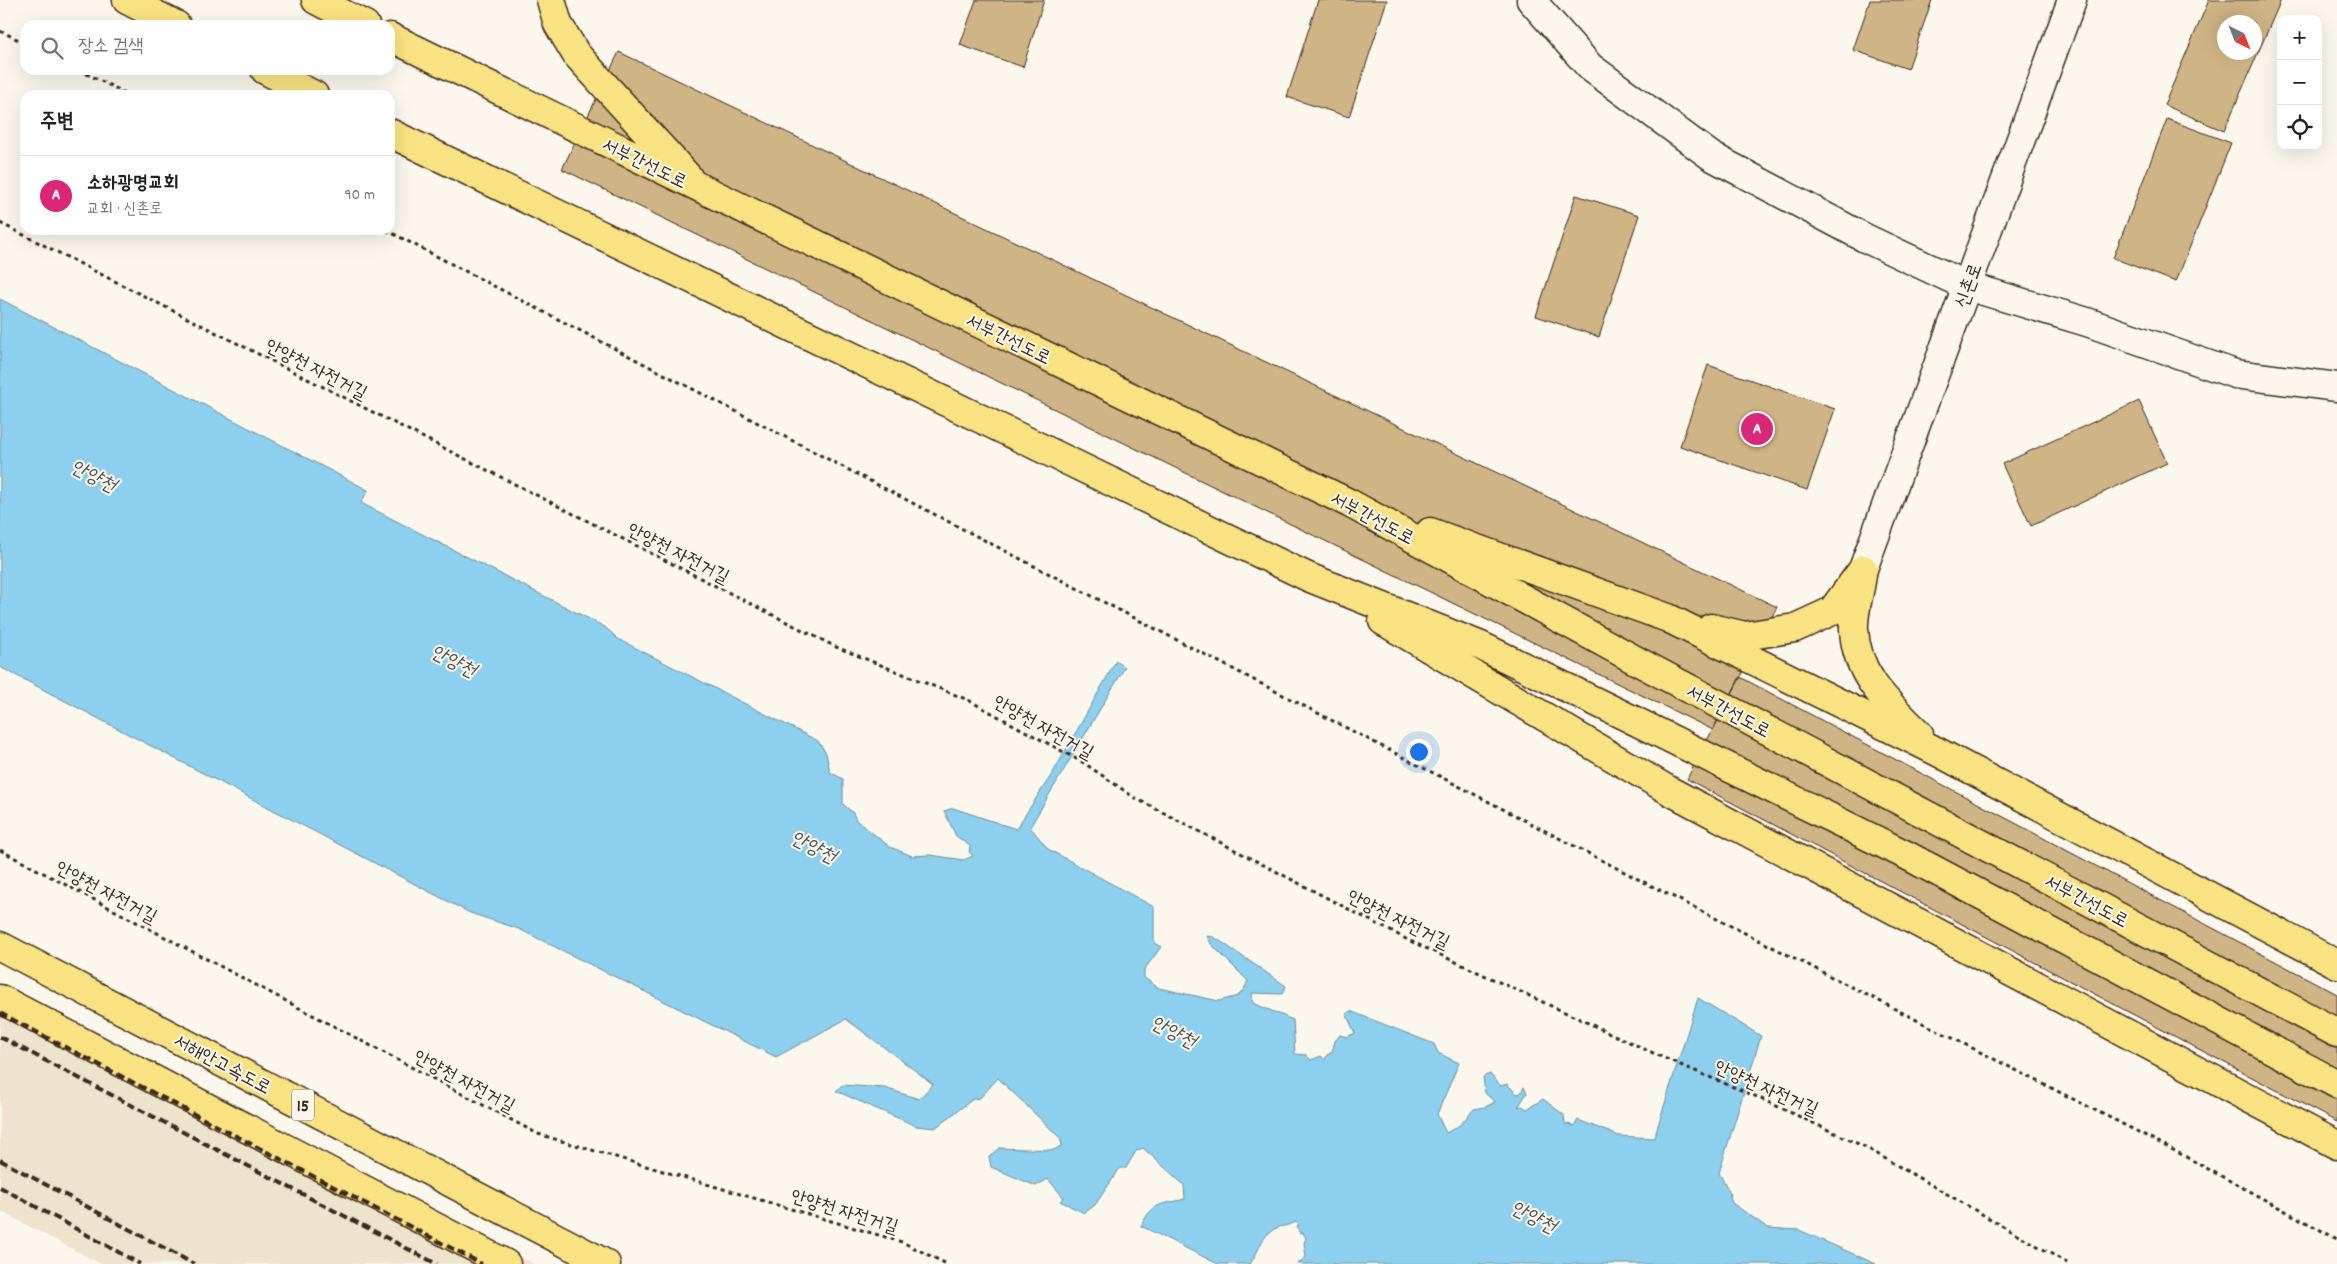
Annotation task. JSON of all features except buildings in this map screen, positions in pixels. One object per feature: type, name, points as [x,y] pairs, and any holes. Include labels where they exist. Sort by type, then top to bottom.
[{"type":"highway","points":[[127,0],[166,20]]},
{"type":"highway","points":[[316,0],[356,20]]},
{"type":"highway","points":[[551,0],[558,24],[576,54],[698,188]]},
{"type":"highway","name":"서부간선도로","points":[[395,40],[1349,503],[1639,662],[2337,1033]]},
{"type":"highway","points":[[275,75],[304,90]]},
{"type":"highway","points":[[395,135],[1308,577],[1481,646],[1612,709],[1910,857],[2337,1084]]},
{"type":"highway","points":[[1349,503],[1668,618],[1936,751],[2337,964]]},
{"type":"highway","points":[[1668,618],[1745,636],[1795,628],[1832,611],[1863,569]]},
{"type":"highway","points":[[1863,569],[1854,628],[1860,661],[1876,692],[1936,751]]},
{"type":"highway","points":[[1308,577],[1670,791],[2337,1145]]},
{"type":"highway","name":"서해안고속도로","points":[[0,946],[606,1264]]},
{"type":"highway","name":"15","points":[[0,998],[506,1264]]},
{"type":"street","points":[[1531,0],[1590,67],[1711,156],[1865,238],[1967,286],[2087,322],[2235,374],[2337,387]]},
{"type":"street","name":"신촌로","points":[[1863,569],[2072,0]]},
{"type":"path","points":[[0,31],[20,41]]},
{"type":"path","points":[[89,75],[119,90]]},
{"type":"path","name":"안양천 자전거길","points":[[0,223],[20,233]]},
{"type":"path","name":"안양천 자전거길","points":[[24,235],[836,647],[968,700],[1084,763],[1135,798],[1406,939],[1664,1058],[1755,1096],[1865,1147],[2069,1264]]},
{"type":"path","points":[[395,235],[1642,881],[2164,1145],[2337,1239]]},
{"type":"path","name":"안양천 자전거길","points":[[0,850],[538,1134],[902,1242],[947,1264]]},
{"type":"shaded area","points":[[0,993],[534,1264],[101,1264],[0,1211]]},
{"type":"water","name":"안양천","points":[[0,299],[368,490],[361,503],[605,627],[618,639],[818,741],[826,753],[830,772],[843,779],[843,804],[853,813],[856,820],[890,847],[912,856],[930,855],[964,860],[973,856],[969,852],[970,846],[956,836],[944,811],[953,808],[1016,829],[1054,771],[1116,661],[1125,667],[1030,827],[1048,849],[1154,907],[1154,943],[1161,947],[1144,970],[1144,978],[1159,988],[1219,1001],[1238,996],[1248,981],[1211,944],[1207,936],[1214,937],[1286,986],[1282,994],[1252,993],[1253,1003],[1293,1020],[1295,1054],[1306,1055],[1311,1060],[1321,1056],[1325,1060],[1327,1055],[1332,1052],[1335,1041],[1340,1035],[1347,1037],[1355,1033],[1346,1014],[1350,1011],[1434,1044],[1438,1053],[1459,1063],[1437,1114],[1446,1133],[1460,1125],[1474,1109],[1485,1107],[1495,1102],[1485,1093],[1483,1077],[1490,1074],[1501,1086],[1507,1084],[1517,1094],[1521,1093],[1524,1087],[1527,1093],[1518,1107],[1522,1106],[1527,1109],[1543,1099],[1564,1115],[1565,1123],[1574,1126],[1578,1120],[1619,1136],[1654,1138],[1698,998],[1761,1036],[1719,1173],[1728,1189],[1732,1203],[1768,1228],[1799,1230],[1876,1264],[1297,1264],[1306,1257],[1304,1243],[1306,1238],[1303,1233],[1300,1234],[1297,1227],[1299,1225],[1296,1222],[1276,1228],[1270,1232],[1250,1264],[1218,1264],[1141,1226],[1154,1208],[1185,1199],[1184,1185],[1143,1148],[1136,1151],[1126,1168],[1120,1168],[1095,1205],[1084,1213],[1060,1201],[1064,1198],[1048,1179],[1036,1186],[991,1167],[989,1157],[999,1148],[1054,1150],[1062,1145],[1060,1138],[998,1078],[980,1098],[973,1099],[935,1128],[916,1126],[836,1091],[842,1085],[885,1088],[919,1099],[933,1084],[846,1019],[776,1057],[519,929],[470,913],[0,667]]},
{"type":"railway","points":[[0,1013],[482,1264]]},
{"type":"railway","points":[[0,1037],[437,1264]]},
{"type":"railway","points":[[0,1160],[194,1264]]},
{"type":"railway","points":[[0,1187],[140,1264]]},
{"type":"place","name":"소하광명교회","points":[[1757,429]]}]
